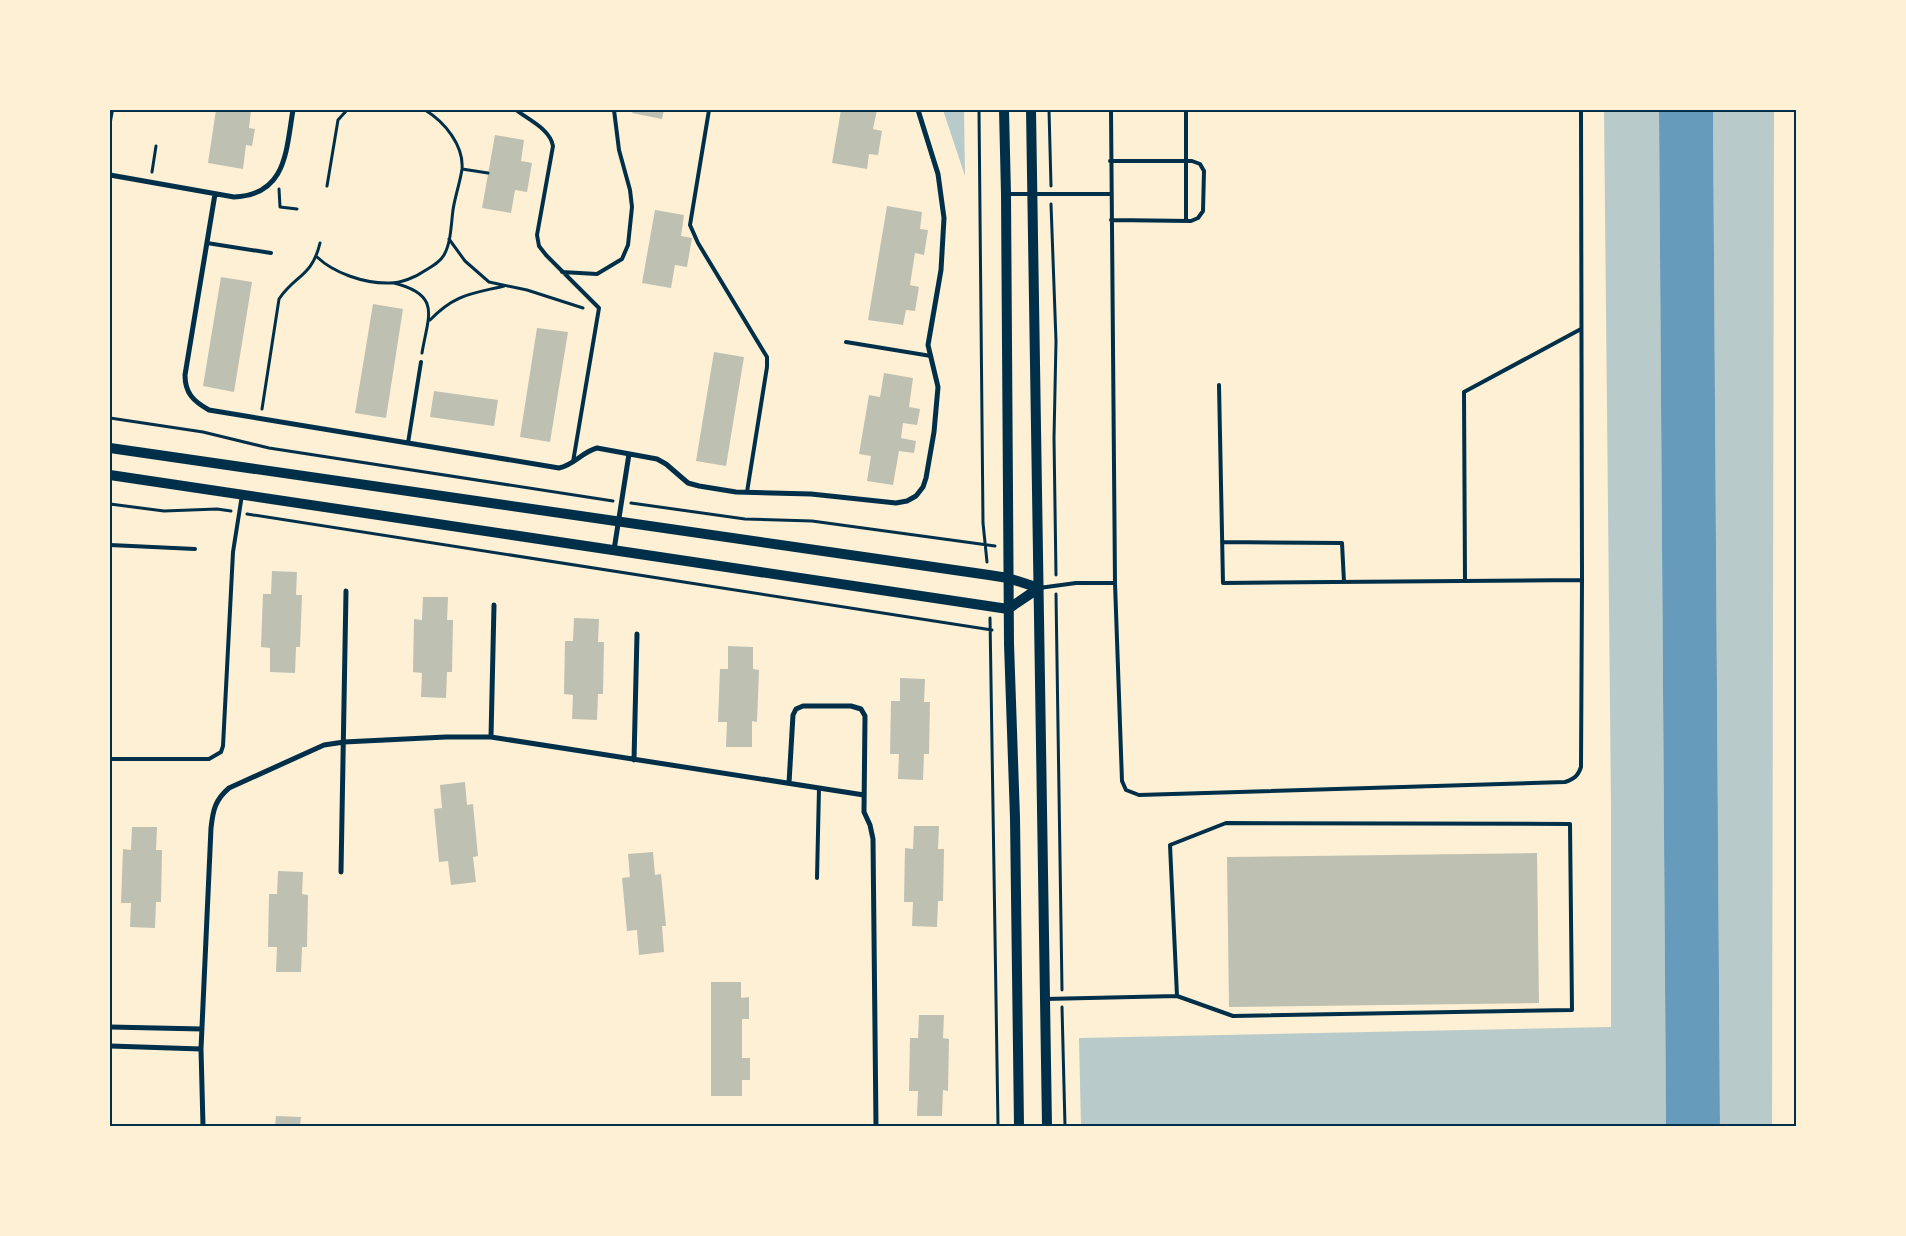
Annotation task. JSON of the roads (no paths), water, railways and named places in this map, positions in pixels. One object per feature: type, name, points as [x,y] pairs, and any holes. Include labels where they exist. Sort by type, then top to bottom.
[{"type":"main road","points":[[1004,110],[1008,633],[1016,818],[1019,1126]]},
{"type":"main road","points":[[1031,110],[1047,1126]]},
{"type":"main road","points":[[110,448],[1008,578],[1039,588]]},
{"type":"main road","points":[[110,476],[1008,609],[1039,588]]},
{"type":"street","points":[[110,175],[234,197],[259,192],[278,176],[283,163],[292,110]]},
{"type":"street","points":[[215,194],[185,375],[187,392],[209,410],[558,468],[565,467],[574,462],[588,450],[597,448],[657,459],[666,464],[688,483],[736,492],[811,494],[896,503],[916,496],[923,487],[934,432],[938,387],[928,345],[941,270],[944,218],[938,174],[918,110]]},
{"type":"street","points":[[614,550],[628,454]]},
{"type":"street","points":[[341,872],[346,591]]},
{"type":"street","points":[[491,737],[494,605]]},
{"type":"street","points":[[634,760],[636,634]]},
{"type":"street","points":[[789,783],[793,715],[796,709],[803,706],[851,706],[861,709],[865,716],[864,812],[870,825],[872,839],[876,1126]]},
{"type":"street","points":[[203,1126],[202,1029],[211,828],[213,812],[220,796],[229,788],[324,745],[344,742],[446,737],[491,737],[864,794]]},
{"type":"street","points":[[110,1027],[202,1029]]},
{"type":"street","points":[[110,1046],[202,1049]]},
{"type":"lane","points":[[110,122],[112,110]]},
{"type":"lane","points":[[516,110],[552,138],[553,146],[537,235],[539,246],[562,272],[599,308],[574,462]]},
{"type":"lane","points":[[562,272],[598,274],[622,259],[628,245],[632,207],[630,190],[619,150],[614,110]]},
{"type":"lane","points":[[708,110],[690,225],[698,243],[767,357],[747,492]]},
{"type":"lane","points":[[1111,110],[1110,194],[1115,583],[1122,781],[1126,790],[1139,795],[1565,782],[1573,780],[1578,775],[1581,767],[1582,580],[1581,110]]},
{"type":"lane","points":[[1186,110],[1186,221]]},
{"type":"lane","points":[[1110,161],[1192,161],[1200,164],[1204,171],[1203,211],[1198,218],[1186,221],[1111,220]]},
{"type":"lane","points":[[1006,194],[1110,194]]},
{"type":"lane","points":[[207,243],[271,253]]},
{"type":"lane","points":[[1465,580],[1464,392],[1582,329]]},
{"type":"lane","points":[[846,342],[931,356]]},
{"type":"lane","points":[[408,443],[421,362]]},
{"type":"lane","points":[[1218,385],[1223,583],[1582,580]]},
{"type":"lane","points":[[110,759],[209,759],[221,752],[223,746],[233,552],[242,495]]},
{"type":"lane","points":[[1222,542],[1342,543],[1344,582]]},
{"type":"lane","points":[[110,545],[195,549]]},
{"type":"lane","points":[[1039,588],[1076,583],[1115,583]]},
{"type":"lane","points":[[817,878],[819,788]]},
{"type":"lane","points":[[1045,999],[1177,996],[1233,1016],[1572,1010],[1570,824],[1226,823],[1170,845],[1177,996]]},
{"type":"water","points":[[1659,110],[1713,110],[1720,1126],[1666,1126]]}]
